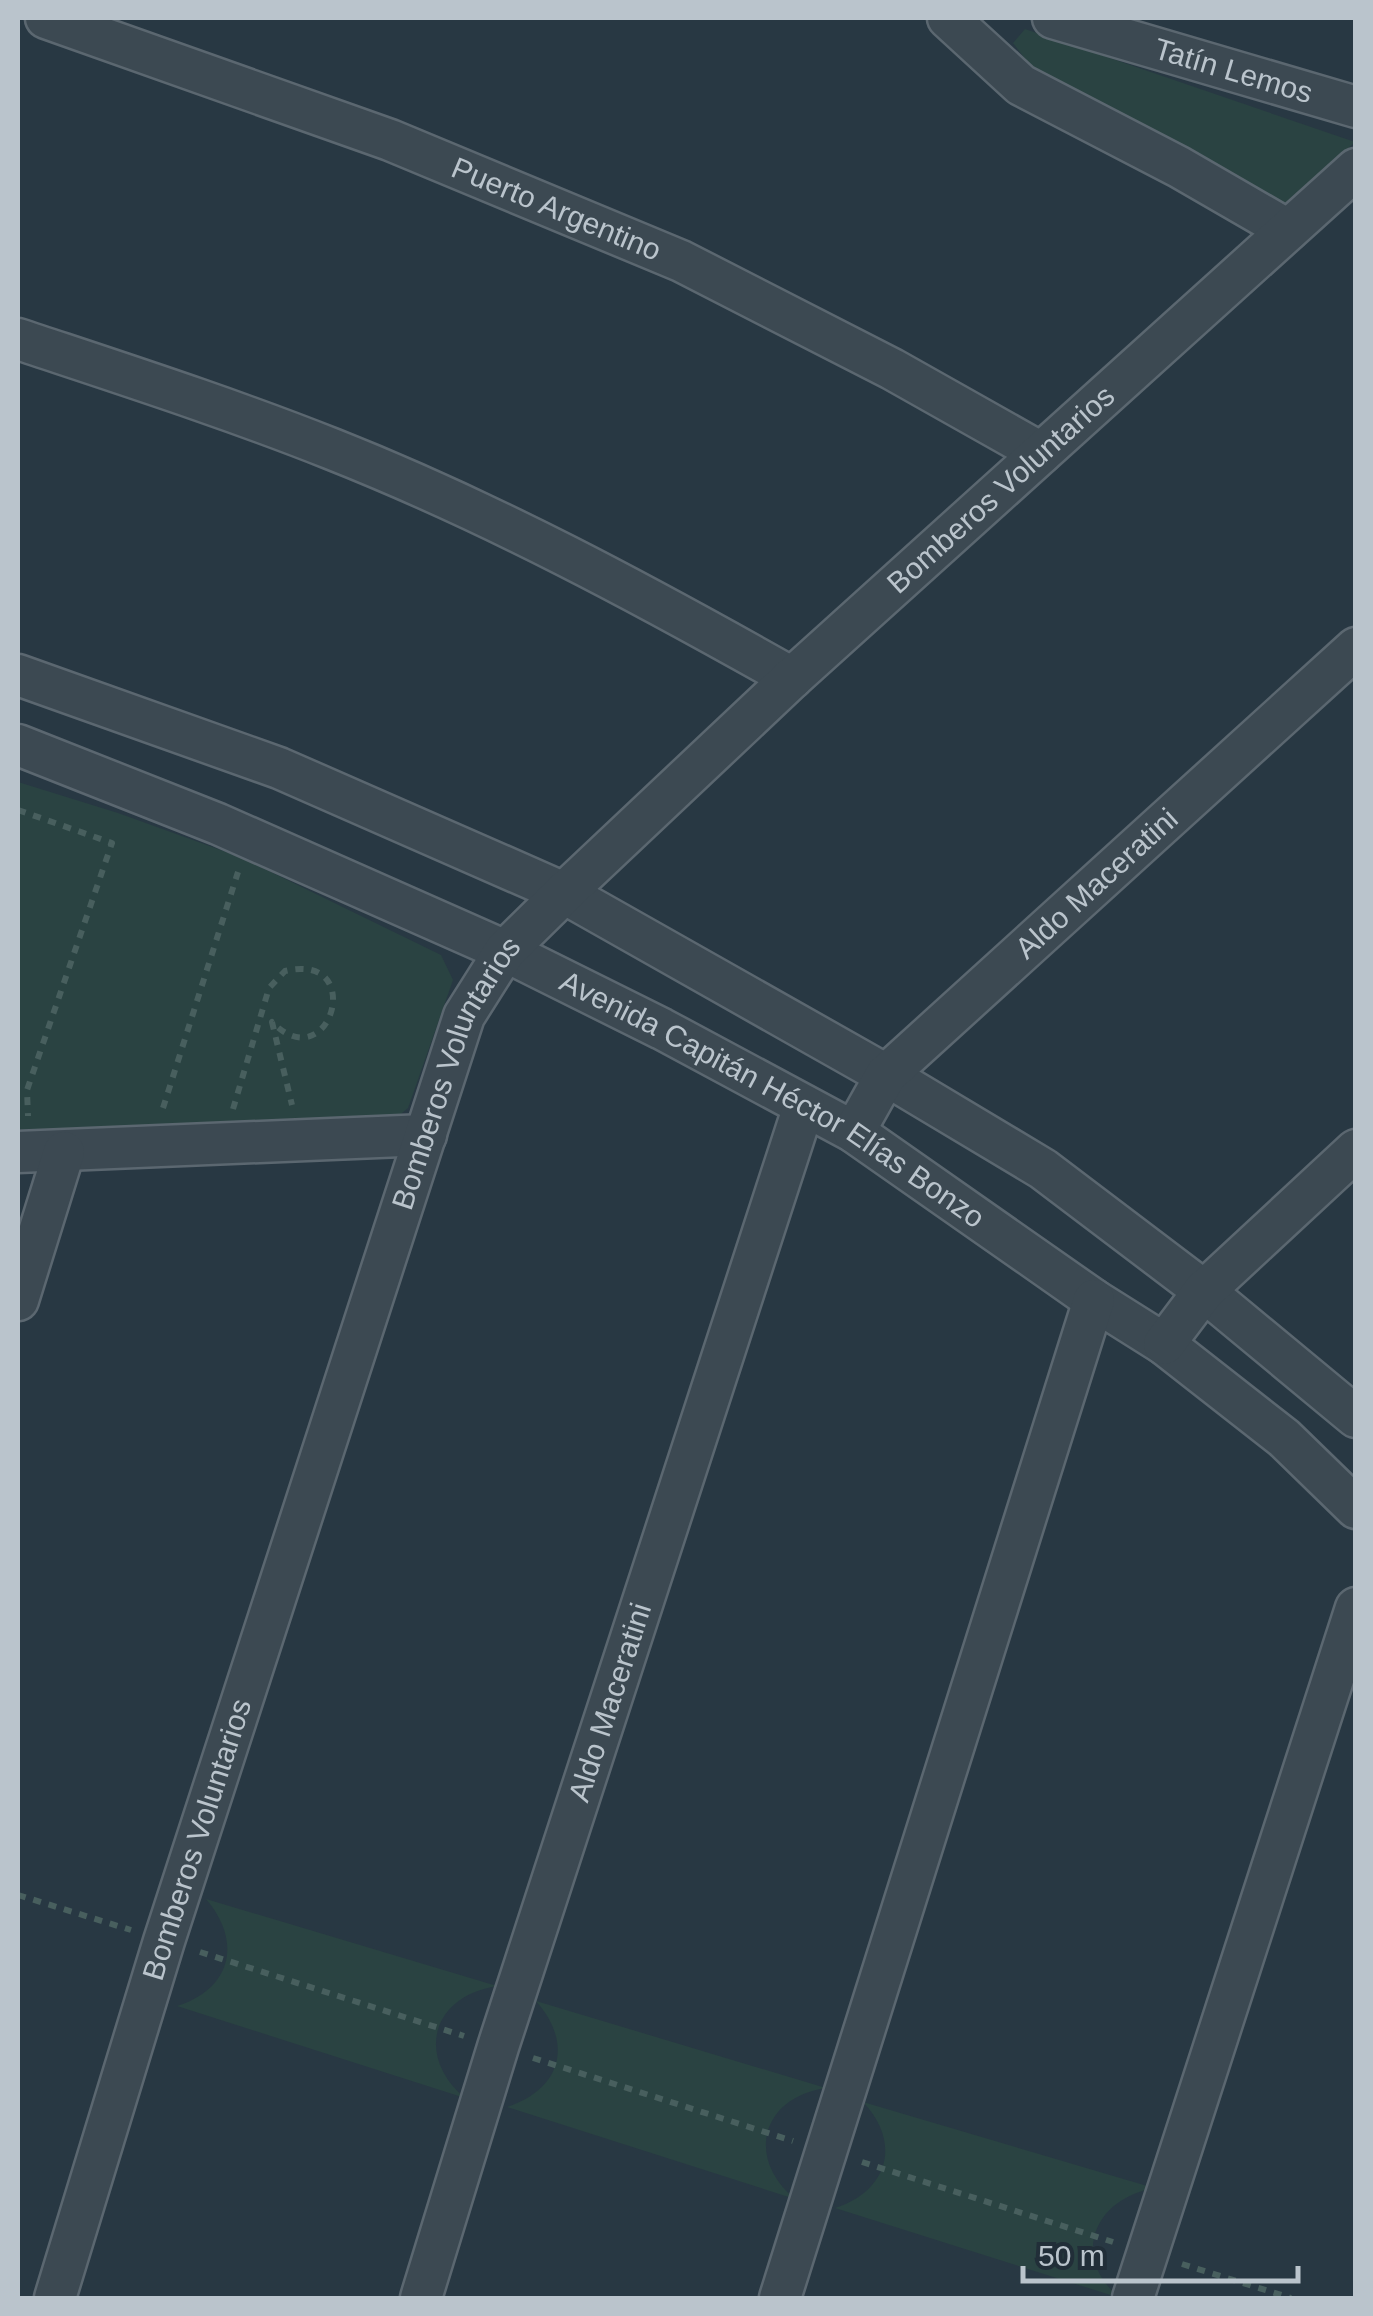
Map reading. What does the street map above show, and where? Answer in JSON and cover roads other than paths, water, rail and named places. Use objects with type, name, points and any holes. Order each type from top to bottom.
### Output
[{"type":"street","name":"Puerto Argentino","points":[[46,18],[390,140],[682,262],[892,369],[1040,453]]},
{"type":"street","points":[[948,18],[1021,86],[1179,167],[1288,230]]},
{"type":"street","name":"Tatín Lemos","points":[[1053,18],[1356,107]]},
{"type":"street","name":"Bomberos Voluntarios","points":[[55,2298],[164,1941],[464,1016],[505,951],[564,893],[792,678],[1356,168]]},
{"type":"street","points":[[18,339],[332,449],[496,521],[664,606],[792,678]]},
{"type":"street","name":"Aldo Maceratini","points":[[854,1132],[886,1075],[1356,648]]},
{"type":"street","points":[[18,674],[279,768],[564,893],[886,1075],[1043,1170],[1204,1291],[1356,1417]]},
{"type":"street","name":"Avenida Capitán Héctor Elías Bonzo","points":[[18,745],[250,838],[505,951],[662,1029],[854,1132],[1094,1300],[1164,1344],[1284,1438],[1356,1508]]},
{"type":"street","name":"Aldo Maceratini","points":[[422,2298],[498,2047],[804,1106]]},
{"type":"street","points":[[18,1152],[426,1135]]},
{"type":"street","points":[[1164,1344],[1204,1291],[1356,1150]]},
{"type":"street","points":[[18,1300],[64,1152]]},
{"type":"street","points":[[780,2298],[1094,1300]]},
{"type":"street","points":[[1133,2298],[1356,1608]]}]
